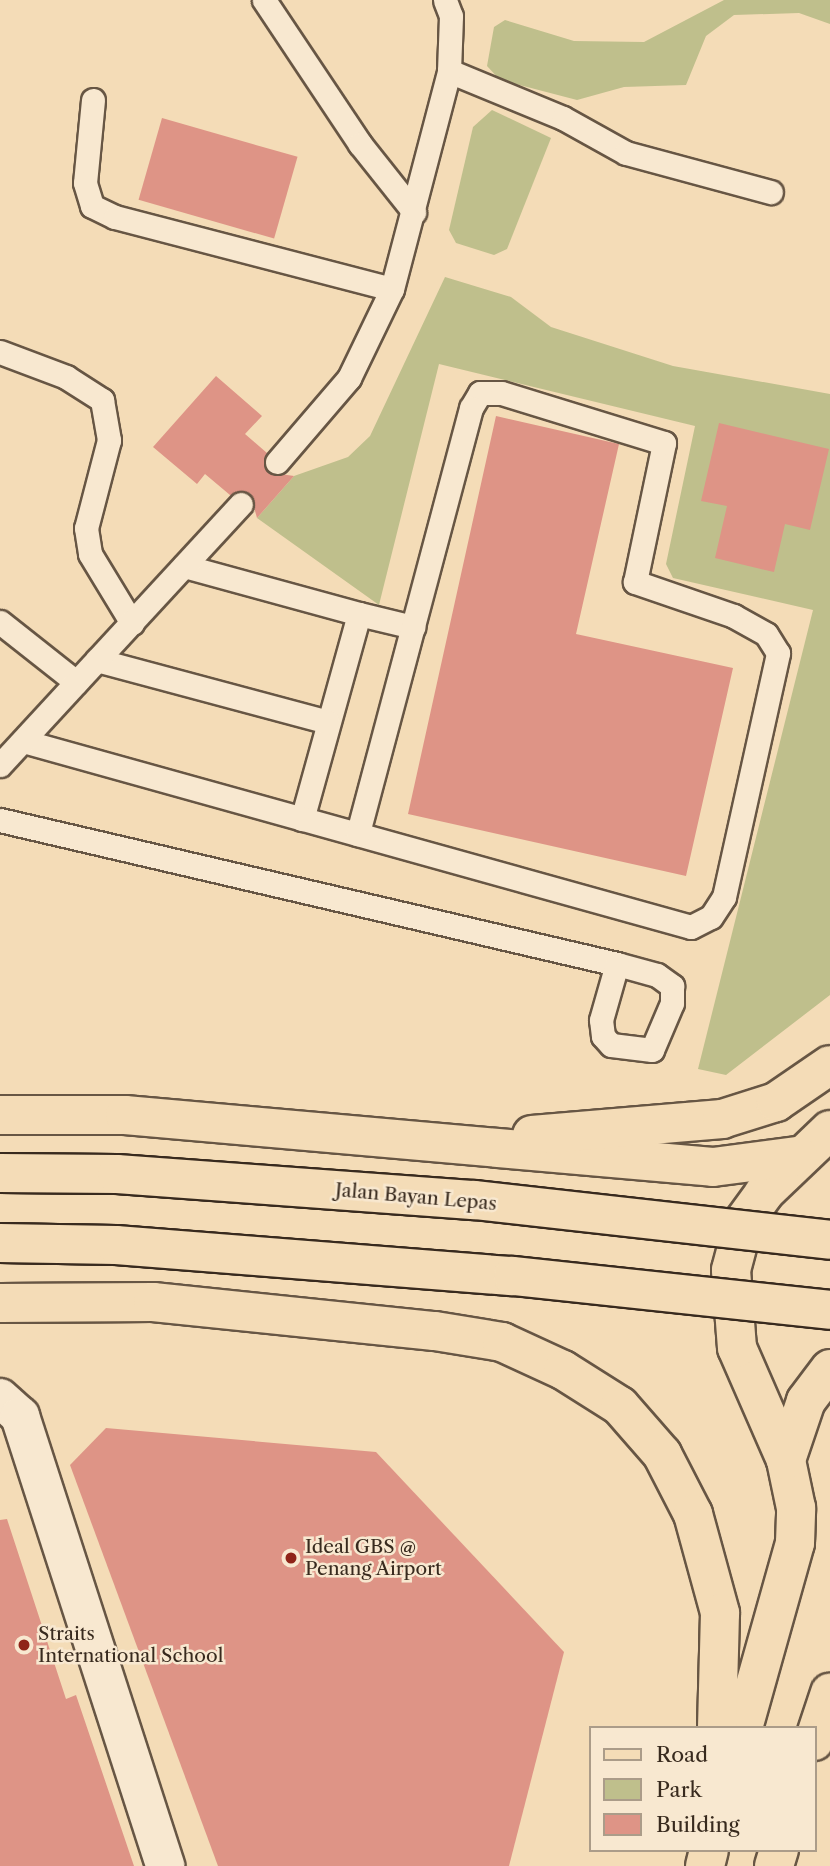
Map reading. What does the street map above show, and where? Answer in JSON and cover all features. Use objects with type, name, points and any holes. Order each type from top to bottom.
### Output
[{"type":"main road","points":[[454,1141],[722,1119],[776,1102],[830,1065]]},
{"type":"main road","points":[[0,1115],[125,1115],[454,1141],[713,1167],[798,1156]]},
{"type":"main road","points":[[744,1726],[795,1543],[786,1460],[737,1348],[731,1270],[744,1221],[798,1156],[830,1130]]},
{"type":"main road","name":"Jalan Bayan Lepas","points":[[0,1173],[117,1174],[475,1200],[830,1240]]},
{"type":"main road","points":[[0,1243],[116,1245],[513,1276],[830,1311]]},
{"type":"main road","points":[[0,1303],[153,1302],[435,1331],[502,1342],[563,1370],[620,1406],[663,1454],[693,1514],[720,1613],[717,1726]]},
{"type":"main road","points":[[786,1460],[811,1392],[830,1369]]},
{"type":"main road","points":[[816,1735],[830,1693]]},
{"type":"street","points":[[0,1398],[20,1416],[164,1866]]},
{"type":"lane","points":[[264,0],[360,144],[415,212]]},
{"type":"lane","points":[[277,461],[349,378],[392,289],[415,212],[449,71],[451,16],[445,0]]},
{"type":"lane","points":[[449,71],[626,153],[771,192]]},
{"type":"lane","points":[[93,100],[85,183],[92,206],[115,217],[392,289]]},
{"type":"lane","points":[[0,352],[66,377],[102,400],[109,440],[86,528],[90,554],[132,623]]},
{"type":"lane","points":[[23,741],[691,927],[711,917],[724,897],[777,681],[778,653],[766,634],[734,616],[635,582],[664,443],[501,393],[480,393],[471,408],[358,834]]},
{"type":"lane","points":[[0,765],[240,505]]},
{"type":"lane","points":[[184,566],[413,626]]},
{"type":"lane","points":[[302,819],[359,614]]},
{"type":"lane","points":[[0,622],[76,682]]},
{"type":"lane","points":[[97,660],[328,722]]},
{"type":"lane","points":[[0,820],[617,964]]},
{"type":"green space","points":[[724,0],[830,0],[830,24],[799,13],[734,15],[706,36],[686,85],[624,87],[577,100],[500,80],[487,66],[494,27],[505,20],[574,41],[644,42]]},
{"type":"green space","points":[[492,110],[551,138],[507,249],[494,255],[456,243],[449,230],[473,127]]},
{"type":"green space","points":[[445,277],[511,297],[551,327],[673,366],[830,394],[830,995],[726,1075],[698,1069],[813,610],[673,578],[666,564],[695,426],[439,364],[379,605],[257,518],[294,476],[348,457],[370,436]]},
{"type":"building","points":[[162,118],[298,157],[274,239],[139,200]]},
{"type":"building","points":[[216,376],[262,416],[245,434],[267,453],[267,472],[294,476],[257,518],[250,493],[230,495],[205,474],[197,484],[153,447]]},
{"type":"building","points":[[496,416],[619,444],[576,634],[733,668],[686,876],[408,814]]},
{"type":"building","points":[[719,423],[829,449],[810,530],[785,524],[774,572],[715,558],[727,506],[701,501]]},
{"type":"building","name":"Ideal GBS @ Penang Airport","points":[[106,1428],[376,1452],[564,1652],[509,1866],[218,1866],[70,1465]]},
{"type":"building","name":"Straits International School","points":[[7,1519],[66,1699],[76,1695],[134,1866],[0,1866],[0,1520]]},
{"type":"place","name":"Ideal GBS @ Penang Airport","points":[[291,1558]]},
{"type":"place","name":"Straits International School","points":[[24,1645]]}]
